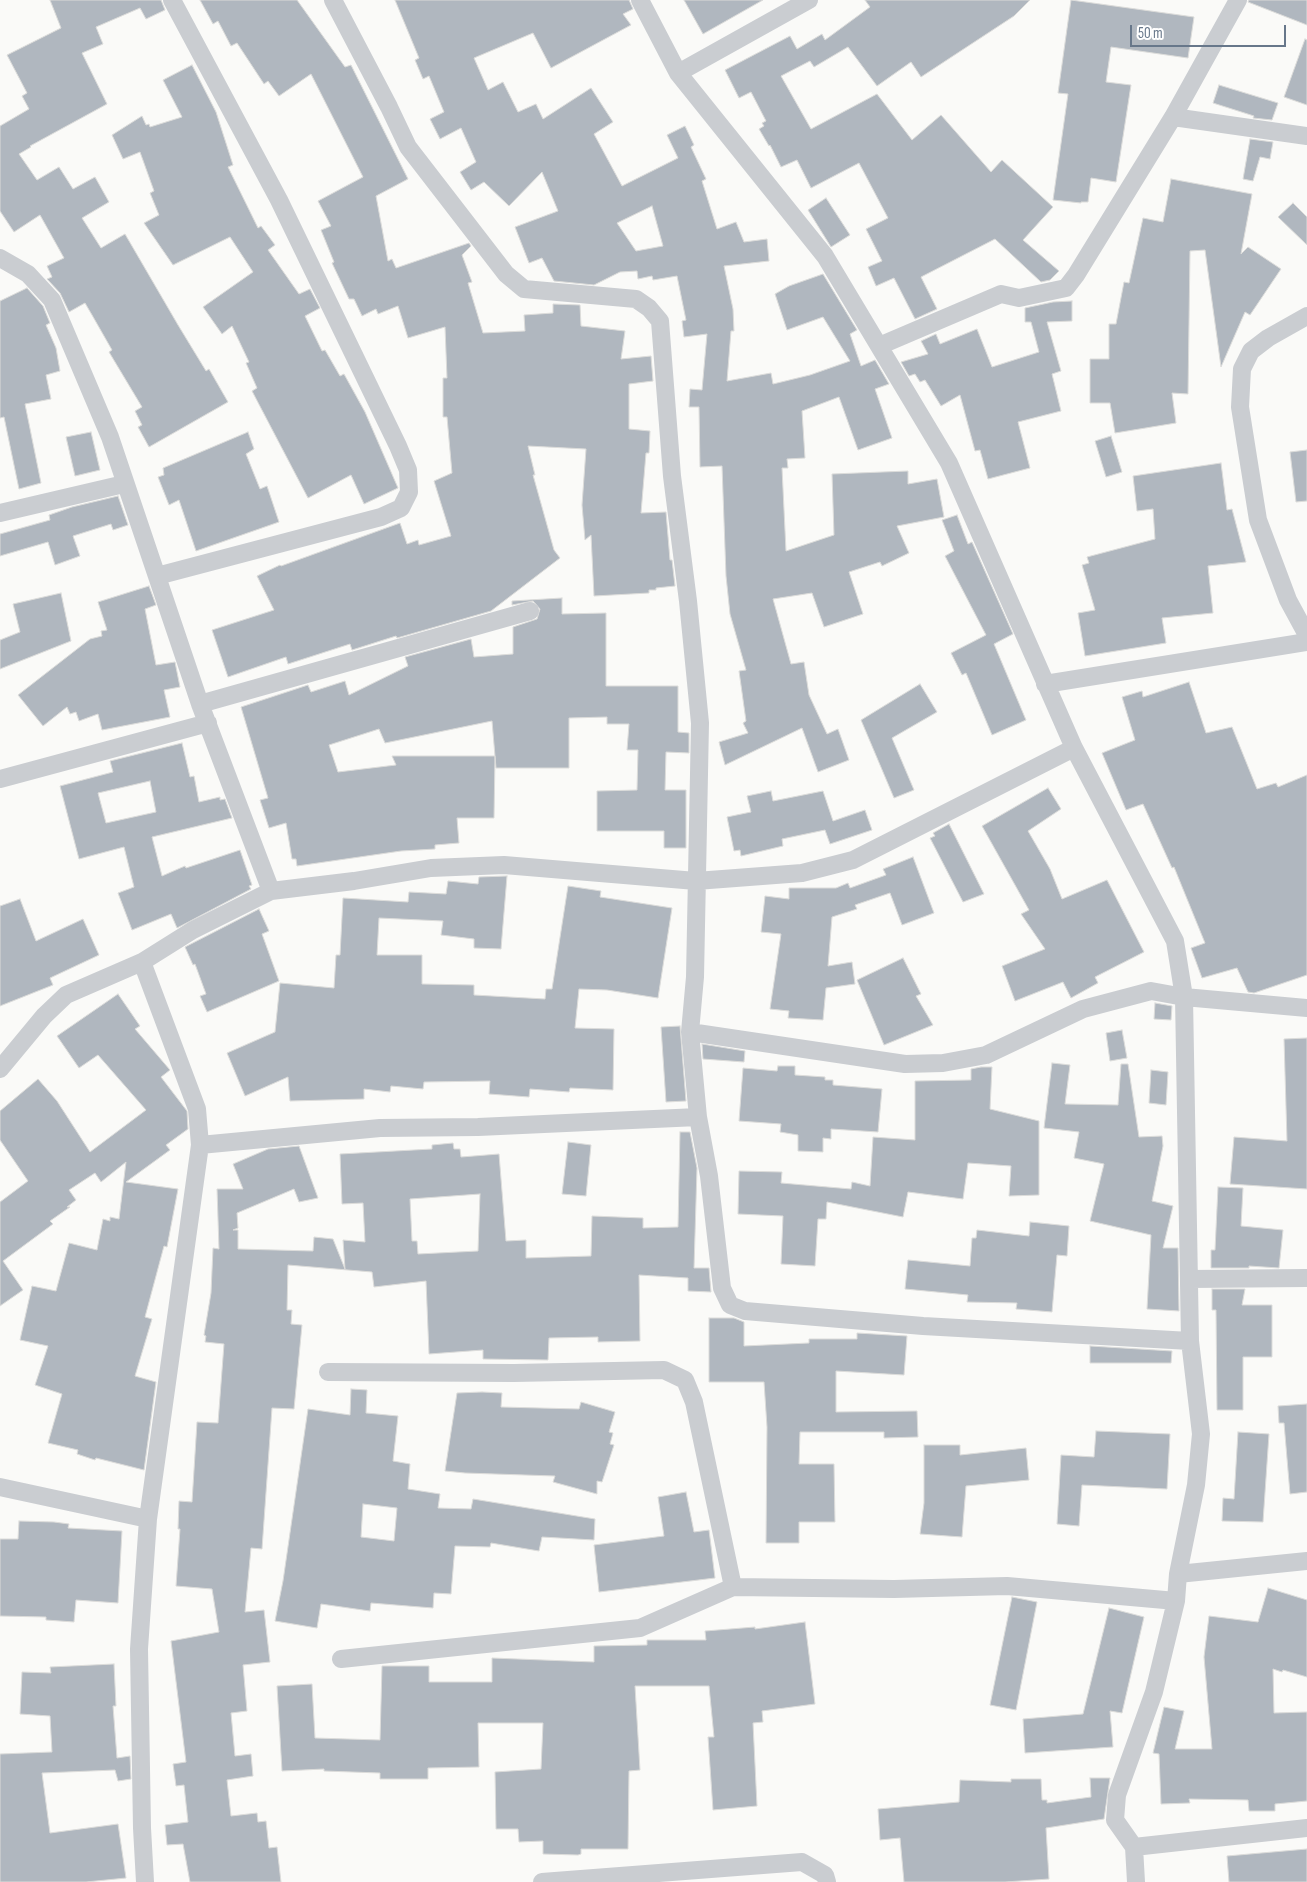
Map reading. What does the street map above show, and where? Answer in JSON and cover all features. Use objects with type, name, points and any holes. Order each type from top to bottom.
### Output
[{"type":"street","points":[[157,576],[381,517],[401,508],[409,492],[408,470],[398,446],[279,200],[172,0]]},
{"type":"street","points":[[333,0],[408,148],[506,274],[524,289],[636,299],[649,308],[660,322],[672,476],[688,601],[700,723],[695,977],[690,1032],[698,1117],[709,1176],[722,1288],[730,1305],[745,1311],[923,1326],[1190,1341]]},
{"type":"street","points":[[640,0],[678,73],[825,256],[949,463],[1074,748],[1175,941],[1184,997],[1190,1341],[1202,1434],[1196,1485],[1178,1574],[1176,1601],[1154,1692],[1117,1795],[1115,1820],[1134,1847],[1136,1882]]},
{"type":"street","points":[[678,73],[809,0]]},
{"type":"street","points":[[879,346],[1001,294],[1019,298],[1066,288],[1076,275],[1173,117],[1238,0]]},
{"type":"street","points":[[1173,117],[1307,136]]},
{"type":"street","points":[[0,258],[28,274],[52,300],[110,437],[124,484],[200,704],[271,892]]},
{"type":"street","points":[[1307,316],[1268,338],[1251,351],[1242,369],[1240,407],[1258,520],[1288,600],[1307,635]]},
{"type":"street","points":[[0,513],[124,484]]},
{"type":"street","points":[[200,704],[530,611]]},
{"type":"street","points":[[1045,684],[1307,642]]},
{"type":"street","points":[[0,779],[208,723]]},
{"type":"street","points":[[0,1069],[44,1016],[66,995],[142,962],[192,930],[271,892],[354,882],[431,868],[504,865],[696,881],[802,873],[853,860],[1074,748]]},
{"type":"street","points":[[142,962],[197,1109],[200,1146],[148,1519],[139,1648],[142,1828],[145,1882]]},
{"type":"street","points":[[690,1032],[904,1064],[942,1063],[986,1055],[1083,1009],[1151,991],[1184,997],[1307,1008]]},
{"type":"street","points":[[200,1146],[380,1128],[478,1127],[698,1117]]},
{"type":"street","points":[[1190,1279],[1307,1278]]},
{"type":"street","points":[[328,1372],[514,1373],[664,1370],[684,1380],[694,1402],[733,1587]]},
{"type":"street","points":[[0,1487],[148,1519]]},
{"type":"street","points":[[1178,1574],[1307,1561]]},
{"type":"street","points":[[341,1659],[640,1628],[733,1587],[894,1588],[1007,1586],[1176,1601]]},
{"type":"street","points":[[1134,1847],[1307,1828]]},
{"type":"street","points":[[542,1882],[802,1862],[825,1875],[827,1882]]},
{"type":"building","points":[[50,0],[161,0],[165,10],[146,19],[140,8],[96,27],[103,44],[82,53],[107,104],[30,146],[19,154],[37,180],[59,167],[73,189],[95,177],[109,202],[82,218],[101,248],[125,234],[206,371],[209,369],[228,402],[149,447],[138,427],[142,425],[135,411],[142,407],[109,352],[112,350],[85,303],[69,312],[60,293],[47,279],[52,277],[47,266],[64,258],[40,215],[14,232],[0,211],[0,126],[29,109],[22,96],[27,93],[7,55],[61,28]]},
{"type":"building","points":[[200,0],[297,0],[345,67],[351,65],[408,179],[376,196],[388,261],[392,259],[396,268],[469,243],[471,246],[462,255],[472,282],[468,283],[483,333],[525,331],[524,315],[553,313],[553,304],[580,305],[581,326],[625,331],[621,359],[651,356],[653,381],[629,384],[629,429],[650,431],[649,453],[646,453],[641,513],[666,512],[670,560],[672,560],[675,586],[656,588],[656,590],[649,590],[649,593],[594,596],[591,535],[585,540],[582,505],[586,449],[528,446],[535,475],[533,475],[554,550],[560,558],[491,611],[397,638],[396,636],[352,650],[350,644],[288,664],[286,657],[228,677],[212,630],[274,610],[257,576],[280,565],[400,523],[407,544],[418,540],[419,545],[451,536],[434,481],[452,473],[447,417],[443,417],[443,378],[447,378],[445,327],[408,338],[398,306],[378,314],[376,309],[362,316],[354,299],[349,299],[332,263],[334,262],[321,230],[331,226],[318,201],[363,177],[311,74],[279,96],[268,81],[264,84],[237,43],[231,46],[218,21],[213,24]]},
{"type":"building","points":[[395,0],[629,0],[633,9],[623,14],[631,25],[551,68],[533,33],[474,58],[488,90],[503,82],[518,112],[536,104],[543,119],[591,88],[613,122],[594,134],[622,186],[678,158],[667,135],[685,126],[694,145],[691,147],[706,179],[702,181],[717,229],[736,222],[744,242],[767,239],[769,261],[724,266],[733,309],[734,331],[731,331],[727,381],[771,373],[773,384],[810,375],[850,361],[823,317],[787,330],[775,294],[789,286],[823,274],[857,330],[850,334],[861,366],[875,360],[889,384],[875,389],[892,438],[858,450],[839,397],[802,411],[805,458],[787,459],[788,468],[782,468],[786,551],[834,535],[832,474],[908,471],[908,484],[937,479],[944,517],[897,526],[909,553],[882,566],[880,562],[849,572],[863,614],[824,627],[812,593],[773,599],[791,664],[804,662],[809,695],[827,734],[838,729],[849,760],[818,772],[802,728],[725,765],[719,742],[748,733],[743,723],[746,721],[739,671],[746,670],[730,614],[726,576],[722,466],[700,467],[699,407],[689,407],[690,389],[702,390],[707,334],[684,337],[682,321],[686,320],[677,276],[653,280],[652,276],[638,279],[637,271],[620,272],[594,285],[554,281],[542,258],[529,263],[515,227],[558,211],[542,172],[509,206],[484,182],[471,190],[460,172],[476,162],[461,128],[440,139],[430,119],[444,112],[429,76],[423,79],[415,60],[419,58]],"holes":[[[652,206],[663,246],[636,251],[617,223]]]},
{"type":"building","points":[[684,0],[763,0],[703,34]]},
{"type":"building","points":[[865,0],[1030,0],[1014,16],[921,77],[911,62],[877,86],[848,47],[814,67],[810,61],[781,76],[811,129],[877,94],[912,140],[941,115],[991,172],[1002,160],[1053,207],[1023,240],[1059,271],[1050,280],[1041,282],[995,239],[921,277],[937,309],[915,319],[894,278],[876,286],[868,267],[882,261],[866,229],[888,218],[859,163],[811,188],[797,160],[781,167],[770,145],[759,129],[764,126],[762,123],[766,121],[751,92],[739,98],[725,70],[790,36],[797,49],[822,34],[825,40],[870,7]]},
{"type":"building","points":[[1071,0],[1194,17],[1188,58],[1111,47],[1106,82],[1131,85],[1116,182],[1091,178],[1088,202],[1081,203],[1053,200],[1068,94],[1058,93]]},
{"type":"building","points":[[1249,0],[1307,0],[1307,25],[1248,2]]},
{"type":"building","points":[[1305,39],[1307,40],[1307,105],[1284,97]]},
{"type":"building","points":[[192,65],[216,112],[233,165],[228,167],[258,228],[261,226],[275,245],[268,250],[299,294],[310,289],[320,308],[305,316],[322,351],[325,350],[340,376],[344,374],[365,412],[398,488],[364,504],[351,475],[308,498],[252,391],[257,388],[246,363],[249,362],[232,326],[222,334],[203,307],[253,272],[230,237],[173,265],[144,223],[159,215],[150,193],[154,191],[140,152],[123,159],[112,135],[142,116],[146,125],[149,124],[150,127],[182,117],[163,80]]},
{"type":"building","points":[[1219,85],[1278,103],[1272,120],[1253,118],[1254,116],[1213,103]]},
{"type":"building","points":[[1250,139],[1273,142],[1270,159],[1260,157],[1253,181],[1243,179]]},
{"type":"building","points":[[1171,179],[1252,194],[1241,254],[1248,247],[1281,269],[1250,315],[1245,312],[1221,367],[1205,250],[1190,251],[1188,394],[1172,393],[1176,423],[1115,433],[1110,403],[1090,403],[1090,359],[1109,359],[1109,324],[1116,324],[1124,282],[1129,283],[1143,218],[1163,222]]},
{"type":"building","points":[[826,198],[850,235],[831,247],[808,210]]},
{"type":"building","points":[[1293,203],[1307,217],[1307,245],[1278,217]]},
{"type":"building","points":[[27,288],[43,306],[50,323],[46,325],[56,348],[60,371],[46,375],[51,399],[25,404],[41,483],[19,489],[4,417],[0,418],[0,301]]},
{"type":"building","points":[[1072,301],[1072,321],[1047,322],[1061,371],[1052,374],[1061,411],[1018,422],[1030,468],[988,479],[980,450],[975,451],[960,395],[941,406],[925,380],[920,382],[915,374],[909,376],[901,362],[928,354],[921,341],[936,334],[940,344],[977,329],[992,367],[1039,352],[1031,322],[1025,322],[1025,308],[1053,302]]},
{"type":"building","points":[[91,432],[100,470],[75,476],[66,437]]},
{"type":"building","points":[[248,432],[254,449],[246,454],[260,489],[267,486],[279,522],[196,551],[179,500],[169,505],[158,477],[164,475],[163,468]]},
{"type":"building","points":[[1111,436],[1122,472],[1106,477],[1095,441]]},
{"type":"building","points":[[1307,450],[1307,501],[1296,502],[1290,452]]},
{"type":"building","points":[[1221,463],[1227,510],[1232,509],[1246,562],[1208,566],[1213,613],[1162,618],[1166,643],[1085,656],[1078,613],[1095,610],[1082,565],[1089,563],[1087,557],[1155,539],[1153,509],[1137,511],[1133,476]]},
{"type":"building","points":[[118,496],[128,525],[113,530],[111,524],[73,536],[80,556],[55,565],[48,542],[0,556],[0,534],[50,520],[49,515],[72,507]]},
{"type":"building","points":[[957,515],[968,544],[972,542],[1013,634],[994,644],[1026,720],[992,735],[966,673],[962,675],[951,653],[986,635],[945,556],[954,551],[942,520]]},
{"type":"building","points":[[149,586],[156,605],[145,609],[156,665],[175,662],[180,687],[164,690],[170,717],[102,730],[98,714],[79,721],[76,712],[70,714],[67,707],[43,726],[18,695],[90,639],[102,636],[101,631],[107,630],[98,602]]},
{"type":"building","points":[[61,593],[71,641],[0,669],[0,640],[20,632],[13,604]]},
{"type":"building","points":[[562,598],[562,614],[606,613],[606,686],[678,686],[678,732],[689,733],[689,753],[666,752],[665,790],[686,790],[686,848],[664,848],[664,831],[597,831],[597,791],[637,790],[638,750],[627,750],[629,724],[607,724],[607,717],[569,718],[569,768],[496,768],[495,756],[494,818],[457,818],[459,843],[435,845],[435,849],[401,851],[297,866],[296,859],[292,859],[286,823],[269,828],[260,800],[268,798],[241,707],[308,685],[311,692],[345,681],[349,695],[408,666],[405,657],[471,639],[474,657],[513,654],[513,627],[537,619],[540,609],[533,601],[512,605],[512,601]],"holes":[[[492,721],[495,756],[392,756],[396,765],[338,772],[329,745],[379,729],[385,743]]]},
{"type":"building","points":[[1189,682],[1206,733],[1232,727],[1257,789],[1276,783],[1278,787],[1307,775],[1307,975],[1254,993],[1248,992],[1237,968],[1202,978],[1191,948],[1205,943],[1174,867],[1172,868],[1143,804],[1126,810],[1102,753],[1135,740],[1122,697],[1142,691],[1143,697]]},
{"type":"building","points":[[920,684],[937,712],[892,738],[914,790],[894,798],[861,720]]},
{"type":"building","points":[[182,743],[190,777],[194,776],[199,802],[220,797],[220,800],[225,799],[232,818],[152,837],[162,876],[185,866],[186,868],[240,850],[252,885],[249,886],[251,889],[177,928],[171,914],[132,930],[118,893],[134,887],[124,847],[79,859],[60,786],[113,772],[110,761]],"holes":[[[150,781],[156,812],[106,823],[98,793]]]},
{"type":"building","points":[[1048,788],[1061,809],[1028,831],[1050,869],[1062,899],[1107,880],[1144,952],[1095,977],[1098,983],[1071,998],[1063,982],[1015,1001],[1002,966],[1045,949],[1021,914],[1029,910],[982,826]]},
{"type":"building","points":[[771,791],[773,801],[823,791],[833,821],[865,810],[872,830],[830,844],[825,830],[782,839],[783,846],[741,856],[740,850],[734,851],[727,817],[751,812],[747,796]]},
{"type":"building","points":[[949,824],[984,894],[963,902],[930,838],[935,836],[933,833]]},
{"type":"building","points":[[913,857],[934,913],[902,925],[890,893],[855,905],[857,909],[832,917],[828,966],[852,962],[855,984],[826,988],[823,1020],[788,1018],[789,1011],[770,1009],[781,934],[761,932],[765,896],[789,899],[789,888],[836,888],[848,883],[850,888],[886,875],[883,869]]},
{"type":"building","points":[[507,876],[501,949],[474,948],[474,939],[441,935],[443,921],[379,918],[377,955],[422,955],[422,984],[474,985],[474,995],[545,999],[546,989],[552,989],[568,886],[601,891],[600,897],[672,908],[658,998],[607,990],[579,989],[575,1028],[614,1029],[613,1090],[570,1088],[569,1092],[530,1089],[529,1097],[489,1094],[490,1081],[424,1082],[423,1089],[391,1086],[390,1092],[364,1089],[364,1099],[290,1101],[288,1077],[245,1096],[227,1053],[275,1032],[280,983],[334,988],[336,955],[340,955],[343,898],[408,902],[409,892],[446,894],[448,881],[478,884],[479,877]]},
{"type":"building","points":[[20,899],[36,941],[83,919],[99,955],[50,978],[53,985],[0,1006],[0,906]]},
{"type":"building","points":[[259,909],[269,931],[262,934],[279,981],[207,1012],[200,996],[206,994],[195,964],[193,965],[185,947]]},
{"type":"building","points":[[903,958],[921,994],[916,996],[933,1025],[884,1045],[857,980]]},
{"type":"building","points":[[118,994],[140,1026],[135,1029],[170,1070],[161,1077],[187,1111],[188,1129],[166,1145],[170,1150],[126,1182],[178,1189],[167,1247],[164,1246],[145,1317],[152,1319],[135,1376],[156,1382],[144,1470],[96,1458],[95,1460],[77,1454],[78,1450],[48,1443],[62,1394],[35,1385],[48,1346],[20,1340],[32,1286],[56,1291],[69,1243],[97,1250],[103,1219],[110,1221],[110,1217],[119,1219],[126,1162],[101,1182],[95,1173],[69,1190],[76,1200],[67,1207],[70,1207],[50,1221],[53,1224],[3,1261],[23,1290],[0,1306],[0,1202],[28,1181],[0,1140],[0,1111],[38,1079],[57,1101],[90,1152],[146,1110],[98,1055],[79,1068],[57,1036]]},
{"type":"building","points":[[1155,1003],[1172,1006],[1171,1020],[1154,1019]]},
{"type":"building","points":[[680,1026],[686,1101],[666,1102],[661,1027]]},
{"type":"building","points":[[1122,1030],[1127,1058],[1110,1061],[1106,1033]]},
{"type":"building","points":[[1307,1038],[1307,1189],[1230,1184],[1234,1137],[1287,1141],[1284,1039]]},
{"type":"building","points":[[702,1044],[745,1051],[744,1062],[703,1059]]},
{"type":"building","points":[[1052,1063],[1070,1065],[1065,1104],[1118,1105],[1121,1064],[1128,1064],[1139,1137],[1162,1136],[1163,1146],[1152,1201],[1173,1206],[1163,1248],[1178,1248],[1179,1311],[1147,1309],[1151,1235],[1090,1221],[1104,1164],[1074,1158],[1079,1132],[1044,1128]]},
{"type":"building","points":[[778,1066],[795,1066],[795,1075],[825,1077],[825,1080],[833,1080],[833,1085],[882,1089],[878,1132],[831,1129],[831,1139],[823,1138],[823,1152],[798,1151],[798,1135],[780,1132],[781,1124],[739,1121],[743,1068],[777,1071]]},
{"type":"building","points":[[992,1067],[990,1109],[1039,1121],[1039,1195],[1009,1196],[1011,1166],[968,1163],[963,1199],[908,1192],[903,1217],[827,1202],[826,1219],[818,1219],[815,1266],[781,1264],[783,1216],[738,1214],[739,1171],[782,1172],[781,1183],[851,1189],[852,1182],[870,1186],[873,1137],[915,1140],[915,1081],[971,1080],[971,1069]]},
{"type":"building","points":[[1151,1070],[1168,1072],[1166,1105],[1149,1103]]},
{"type":"building","points":[[680,1132],[690,1132],[697,1168],[694,1268],[709,1268],[711,1292],[688,1291],[688,1278],[639,1275],[640,1341],[598,1342],[598,1337],[549,1338],[548,1360],[483,1359],[483,1350],[429,1354],[426,1281],[374,1287],[372,1272],[288,1265],[287,1310],[292,1310],[291,1324],[302,1325],[294,1409],[272,1408],[262,1549],[251,1548],[245,1612],[264,1610],[270,1662],[243,1665],[247,1711],[231,1713],[235,1756],[251,1754],[253,1776],[227,1780],[231,1816],[257,1813],[258,1822],[266,1821],[269,1848],[277,1847],[281,1882],[190,1882],[183,1844],[167,1845],[165,1825],[188,1822],[184,1785],[176,1786],[173,1764],[186,1762],[171,1641],[219,1632],[212,1589],[176,1586],[180,1529],[178,1529],[179,1501],[192,1502],[197,1422],[218,1423],[224,1344],[205,1342],[206,1336],[204,1335],[211,1293],[213,1248],[219,1249],[217,1189],[243,1189],[233,1164],[268,1149],[299,1146],[318,1198],[299,1202],[294,1189],[237,1213],[238,1228],[233,1230],[238,1230],[238,1249],[313,1251],[314,1237],[333,1239],[345,1269],[343,1240],[365,1242],[363,1203],[342,1204],[340,1154],[432,1149],[432,1145],[453,1143],[454,1149],[460,1149],[461,1157],[499,1154],[506,1241],[526,1240],[526,1258],[591,1256],[592,1216],[643,1218],[643,1228],[678,1227]],"holes":[[[480,1194],[478,1251],[418,1254],[417,1241],[412,1241],[410,1199]]]},
{"type":"building","points":[[568,1142],[591,1145],[586,1196],[562,1194]]},
{"type":"building","points":[[1218,1187],[1243,1188],[1241,1226],[1283,1230],[1279,1268],[1249,1266],[1249,1268],[1211,1268],[1211,1250],[1215,1250]]},
{"type":"building","points":[[1030,1222],[1069,1226],[1067,1256],[1057,1255],[1052,1312],[1016,1309],[1017,1303],[967,1302],[968,1295],[905,1289],[908,1260],[970,1266],[972,1238],[976,1238],[977,1230],[1029,1236]]},
{"type":"building","points":[[1212,1289],[1245,1289],[1242,1305],[1272,1305],[1272,1357],[1243,1357],[1243,1410],[1217,1410],[1216,1310],[1212,1310]]},
{"type":"building","points":[[709,1318],[734,1318],[744,1322],[744,1346],[809,1343],[809,1339],[857,1339],[857,1333],[907,1336],[904,1375],[836,1371],[836,1412],[917,1411],[918,1437],[884,1438],[884,1432],[800,1432],[799,1464],[834,1464],[835,1522],[799,1522],[799,1543],[766,1543],[767,1427],[764,1382],[709,1382]]},
{"type":"building","points":[[1090,1346],[1172,1351],[1171,1363],[1090,1363]]},
{"type":"building","points":[[351,1389],[367,1390],[366,1413],[398,1416],[393,1461],[410,1464],[408,1489],[440,1494],[438,1508],[471,1509],[473,1499],[595,1519],[594,1540],[542,1537],[539,1551],[491,1543],[490,1547],[455,1546],[451,1594],[434,1593],[433,1608],[371,1603],[370,1611],[321,1604],[317,1628],[275,1621],[283,1581],[308,1409],[350,1415]],"holes":[[[363,1504],[397,1508],[394,1541],[361,1537]]]},
{"type":"building","points":[[457,1393],[502,1393],[501,1407],[579,1409],[581,1402],[615,1412],[609,1432],[613,1433],[610,1444],[614,1445],[602,1482],[597,1481],[597,1494],[553,1482],[555,1476],[445,1471]]},
{"type":"building","points":[[1307,1404],[1307,1492],[1290,1494],[1284,1423],[1279,1423],[1278,1406]]},
{"type":"building","points":[[1096,1431],[1170,1434],[1167,1489],[1082,1485],[1079,1526],[1057,1524],[1061,1455],[1094,1457]]},
{"type":"building","points":[[1238,1432],[1269,1434],[1263,1522],[1222,1521],[1223,1498],[1234,1499]]},
{"type":"building","points":[[924,1445],[960,1445],[960,1455],[1026,1448],[1029,1480],[966,1486],[962,1537],[920,1534],[924,1503]]},
{"type":"building","points":[[686,1492],[694,1532],[709,1530],[715,1578],[599,1592],[594,1545],[664,1536],[658,1497]]},
{"type":"building","points":[[19,1521],[54,1522],[69,1524],[68,1528],[122,1531],[118,1603],[76,1600],[74,1622],[46,1620],[46,1617],[0,1616],[0,1539],[18,1539]]},
{"type":"building","points":[[1268,1588],[1307,1600],[1307,1677],[1273,1669],[1274,1713],[1307,1712],[1307,1801],[1275,1804],[1275,1811],[1249,1811],[1248,1800],[1189,1799],[1190,1803],[1161,1804],[1159,1754],[1153,1753],[1164,1707],[1184,1711],[1175,1749],[1212,1749],[1204,1657],[1209,1616],[1258,1622]]},
{"type":"building","points":[[1012,1597],[1037,1602],[1016,1710],[990,1705]]},
{"type":"building","points":[[1109,1608],[1144,1617],[1122,1713],[1110,1711],[1113,1747],[1025,1753],[1023,1719],[1083,1714]]},
{"type":"building","points":[[805,1622],[815,1704],[762,1711],[763,1722],[753,1723],[757,1806],[713,1810],[708,1737],[714,1737],[709,1686],[635,1686],[640,1770],[629,1771],[628,1849],[581,1849],[581,1854],[578,1855],[543,1854],[543,1841],[519,1842],[518,1829],[496,1829],[495,1772],[541,1769],[543,1723],[478,1723],[479,1767],[428,1768],[428,1779],[380,1779],[380,1773],[324,1771],[324,1769],[282,1771],[277,1686],[312,1684],[315,1738],[380,1740],[382,1666],[429,1666],[429,1682],[492,1682],[492,1658],[594,1662],[594,1646],[647,1645],[647,1640],[706,1640],[705,1631],[755,1627],[755,1629]]},
{"type":"building","points":[[114,1664],[116,1706],[113,1706],[117,1758],[130,1756],[131,1779],[118,1781],[115,1770],[42,1773],[50,1833],[118,1824],[126,1878],[86,1882],[0,1882],[0,1754],[52,1752],[50,1716],[20,1714],[22,1672],[51,1673],[50,1667]]},
{"type":"building","points":[[1090,1778],[1110,1778],[1104,1819],[1046,1828],[1049,1879],[1005,1882],[904,1882],[900,1838],[880,1840],[878,1809],[959,1802],[960,1780],[1011,1782],[1011,1779],[1041,1779],[1042,1800],[1047,1800],[1047,1803],[1091,1797]]},
{"type":"building","points":[[1307,1849],[1307,1882],[1229,1882],[1227,1856]]}]
